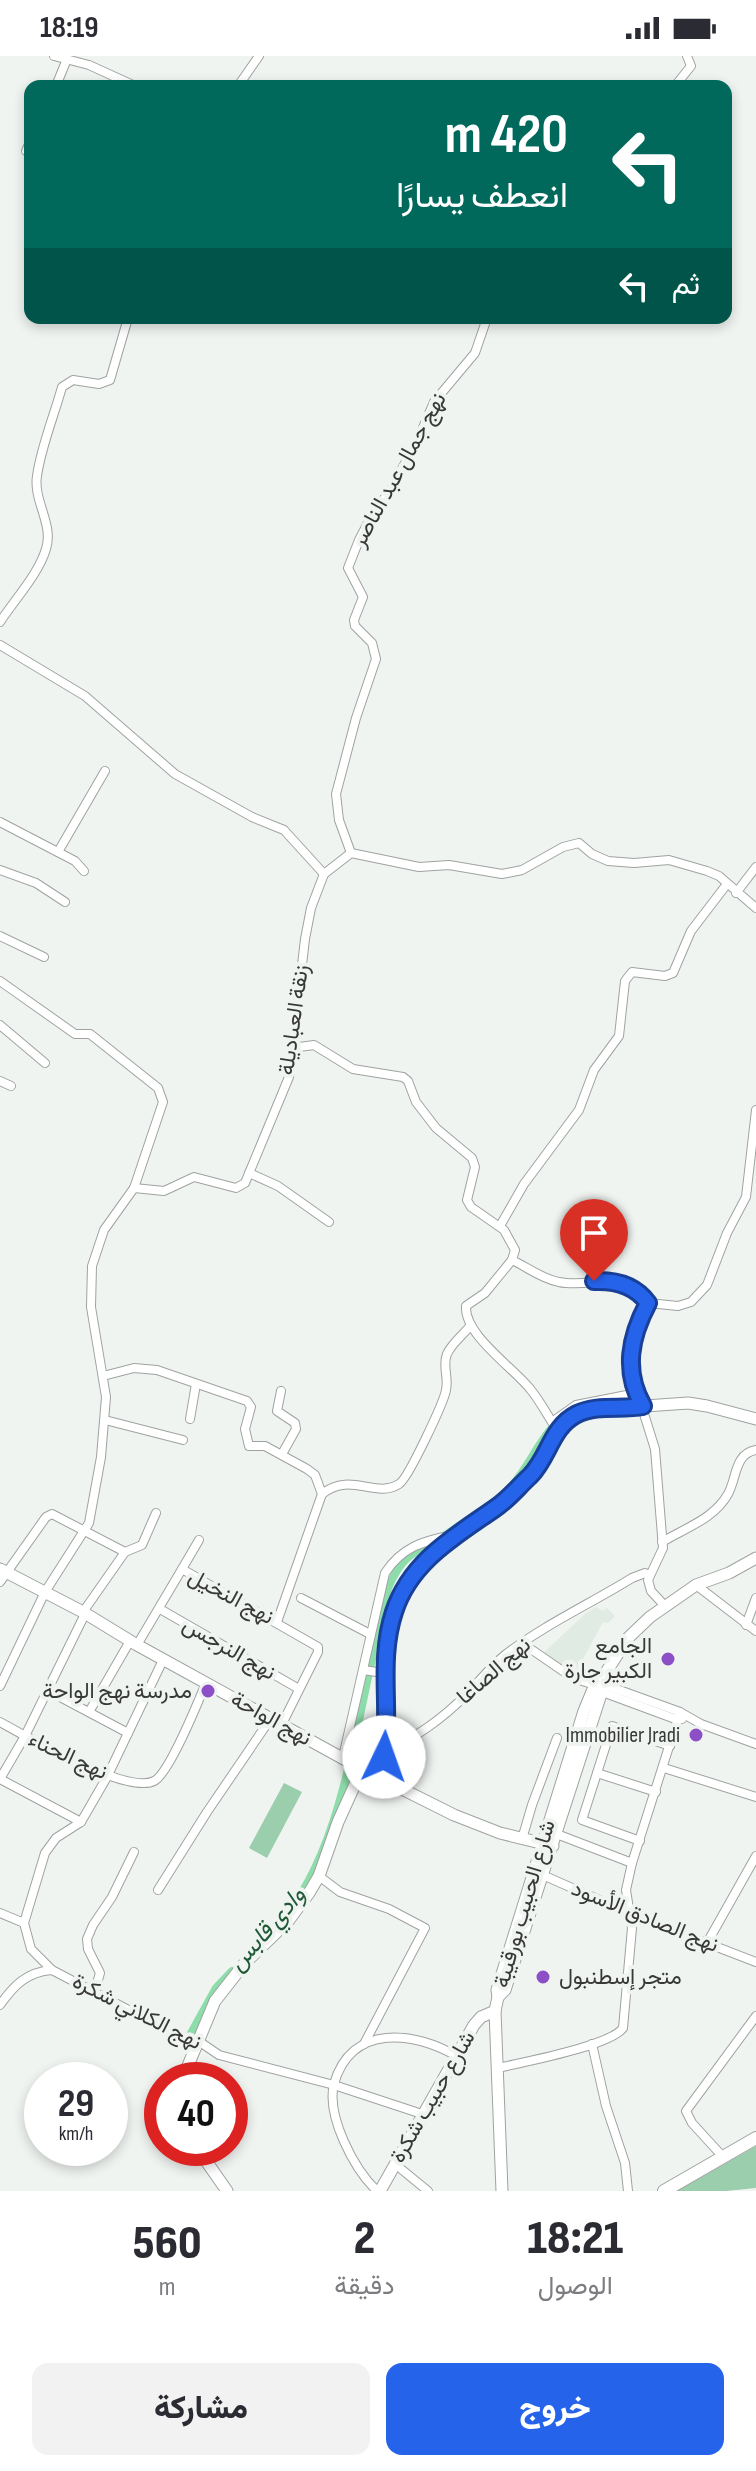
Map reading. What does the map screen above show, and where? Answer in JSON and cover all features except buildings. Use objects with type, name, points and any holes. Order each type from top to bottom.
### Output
[{"type":"main road","points":[[664,2191],[756,2138]]},
{"type":"street","points":[[54,56],[122,80]]},
{"type":"street","points":[[242,80],[259,56]]},
{"type":"street","points":[[680,80],[691,66],[687,56]]},
{"type":"street","points":[[58,80],[67,59]]},
{"type":"street","points":[[0,622],[48,545],[36,478],[62,387],[73,380],[99,384],[110,380],[126,324]]},
{"type":"street","name":"نهج جمال عبد الناصر","points":[[351,853],[339,820],[336,794],[356,718],[376,659],[372,643],[355,626],[354,620],[363,597],[348,568],[375,509],[389,493],[434,402],[475,353],[485,324]]},
{"type":"street","points":[[0,645],[85,696],[175,774],[252,817],[284,830],[324,874],[351,853],[419,867],[449,865],[502,874],[522,870],[563,847],[579,843],[592,854],[608,861],[634,863],[669,860],[707,871],[756,908]]},
{"type":"street","points":[[58,852],[105,771]]},
{"type":"street","points":[[0,822],[75,861],[84,871]]},
{"type":"street","points":[[736,893],[756,867]]},
{"type":"street","points":[[0,870],[36,883],[65,902]]},
{"type":"street","name":"زنقة العباديلة","points":[[249,1173],[289,1077],[305,939],[311,908],[324,874]]},
{"type":"street","points":[[500,1226],[524,1184],[579,1110],[594,1070],[619,1036],[627,977],[632,972],[665,976],[673,973],[691,931],[727,884]]},
{"type":"street","points":[[0,936],[44,957]]},
{"type":"street","points":[[0,981],[75,1034],[90,1034],[158,1088],[163,1102],[134,1188],[104,1230],[92,1266],[91,1307],[106,1397],[94,1504],[86,1532],[45,1592],[0,1686]]},
{"type":"street","points":[[0,1025],[45,1063]]},
{"type":"street","points":[[292,1048],[314,1045],[353,1069],[396,1075],[408,1081],[416,1102],[436,1128],[472,1158],[475,1167],[466,1196],[471,1207],[500,1226],[515,1250],[512,1260],[485,1293],[466,1306],[466,1314],[471,1325],[530,1388],[552,1422],[576,1405],[637,1393]]},
{"type":"street","points":[[0,1081],[11,1086]]},
{"type":"street","points":[[512,1260],[556,1282],[609,1280],[642,1295],[648,1303],[678,1306],[691,1302],[707,1285],[727,1233],[746,1197],[756,1110]]},
{"type":"street","points":[[134,1188],[164,1191],[194,1177],[240,1187],[249,1173],[278,1186],[329,1222]]},
{"type":"street","points":[[648,1303],[632,1335],[632,1369],[655,1449],[662,1542],[660,1556],[649,1575],[651,1591],[665,1606]]},
{"type":"street","points":[[277,1622],[322,1494],[338,1484],[387,1488],[405,1479],[416,1462],[424,1437],[444,1398],[447,1386],[444,1362],[447,1354],[471,1325]]},
{"type":"street","points":[[103,1376],[143,1369],[171,1374],[247,1401],[251,1407],[245,1429],[246,1443],[254,1448],[265,1446],[315,1475],[322,1494]]},
{"type":"street","points":[[190,1419],[196,1384]]},
{"type":"street","points":[[281,1391],[277,1411],[295,1423],[296,1429],[282,1454]]},
{"type":"street","points":[[375,1773],[385,1750],[384,1677],[389,1628],[402,1593],[428,1558],[520,1486],[538,1467],[555,1434],[575,1415],[588,1410],[698,1404],[756,1419]]},
{"type":"street","points":[[105,1420],[183,1440]]},
{"type":"street","points":[[662,1542],[718,1508],[731,1489],[741,1458],[746,1452],[756,1450]]},
{"type":"street","points":[[81,1822],[0,1779],[25,1736],[84,1613],[125,1552],[142,1545],[156,1513]]},
{"type":"street","points":[[2,1574],[48,1514],[125,1552]]},
{"type":"street","points":[[343,1757],[379,1587],[385,1573],[398,1555],[426,1540],[454,1535]]},
{"type":"street","points":[[182,1569],[199,1540]]},
{"type":"street","name":"شارع الحبيب بورقيبة","points":[[502,2191],[495,2011],[498,1997],[505,1990],[549,1838],[599,1685],[628,1638],[665,1606],[696,1585],[729,1573],[756,1558]]},
{"type":"street","name":"نهج النخيل","points":[[89,1712],[160,1609],[182,1569],[315,1643],[318,1650],[299,1689]]},
{"type":"street","name":"نهج الصاغا","points":[[385,1750],[404,1744],[464,1698],[502,1657],[522,1643],[583,1611],[632,1578],[645,1573],[649,1575]]},
{"type":"street","name":"نهج الواحة","points":[[2,1574],[45,1592],[362,1769],[454,1815],[522,1839],[549,1838]]},
{"type":"street","points":[[696,1585],[756,1631]]},
{"type":"street","points":[[301,1598],[370,1634]]},
{"type":"street","points":[[746,1625],[756,1598]]},
{"type":"street","name":"نهج النرجس","points":[[160,1609],[299,1689]]},
{"type":"street","points":[[522,1643],[573,1678],[754,1740]]},
{"type":"street","points":[[52,1970],[31,1949],[24,1923],[50,1844],[81,1822],[107,1777],[163,1660]]},
{"type":"street","points":[[363,1670],[377,1672],[384,1677]]},
{"type":"street","name":"نهج الحناء","points":[[0,1722],[107,1777],[138,1783],[153,1782],[176,1749],[206,1683]]},
{"type":"street","points":[[158,1890],[207,1812],[299,1689]]},
{"type":"street","points":[[47,1690],[128,1733]]},
{"type":"street","points":[[498,2068],[592,2044],[617,2035],[623,2028],[632,1928],[626,1890],[632,1863],[681,1716]]},
{"type":"street","points":[[640,1841],[582,1820],[612,1726],[670,1746]]},
{"type":"street","points":[[522,1839],[557,1738]]},
{"type":"street","points":[[664,1768],[756,1797]]},
{"type":"street","points":[[189,2062],[215,2001],[228,1982],[289,1920],[319,1876],[338,1822],[362,1769]]},
{"type":"street","points":[[597,1773],[656,1792]]},
{"type":"street","points":[[549,1838],[632,1863]]},
{"type":"street","points":[[95,1990],[100,1973],[88,1949],[87,1939],[134,1852]]},
{"type":"street","points":[[707,1943],[756,1856]]},
{"type":"street","name":"نهج الصادق الأسود","points":[[539,1873],[629,1913],[756,1962]]},
{"type":"street","points":[[319,1876],[347,1895],[389,1909],[425,1928],[364,2045]]},
{"type":"street","points":[[0,1913],[24,1923]]},
{"type":"street","name":"نهج الكلاني شكرة","points":[[0,2005],[24,1978],[52,1970],[182,2038],[197,2040],[219,2055],[334,2085],[422,2114]]},
{"type":"street","name":"شارع حبيب شكرة","points":[[378,2191],[474,2025],[481,2017],[495,2011]]},
{"type":"street","points":[[724,2158],[692,2123],[686,2111],[756,2016]]},
{"type":"street","points":[[378,2191],[345,2148],[337,2115],[334,2085],[348,2057],[364,2045],[405,2036],[420,2039],[458,2057]]},
{"type":"street","points":[[592,2044],[606,2106],[625,2163],[628,2191]]},
{"type":"street","points":[[395,2164],[428,2191]]},
{"type":"street","points":[[210,2166],[227,2191]]},
{"type":"shaded area","points":[[596,1607],[603,1611],[607,1608],[615,1616],[608,1623],[603,1622],[573,1678],[540,1656]]},
{"type":"green space","points":[[284,1783],[302,1792],[267,1858],[249,1848]]},
{"type":"green space","points":[[756,2146],[756,2188],[677,2191]]},
{"type":"waterway","name":"وادي قابس","points":[[443,1537],[506,1492],[559,1420]]},
{"type":"waterway","name":"وادي قابس","points":[[278,1924],[299,1897],[330,1832],[351,1757],[387,1591],[406,1559],[431,1543]]},
{"type":"waterway","name":"وادي قابس","points":[[185,2044],[216,1988],[232,1971]]},
{"type":"place","name":"الجامع الكبير جارة","points":[[668,1659]]},
{"type":"place","name":"مدرسة نهج الواحة","points":[[208,1691]]},
{"type":"place","name":"Immobilier Jradi","points":[[696,1735]]},
{"type":"place","name":"متجر إسطنبول","points":[[543,1977]]},
{"type":"route","points":[[384,1757],[384,1677],[389,1628],[402,1593],[419,1569],[439,1547],[494,1509],[520,1486],[538,1467],[555,1434],[569,1419],[588,1410],[643,1406],[634,1382],[631,1349],[632,1335],[648,1303],[642,1295],[621,1283],[594,1281]]}]
